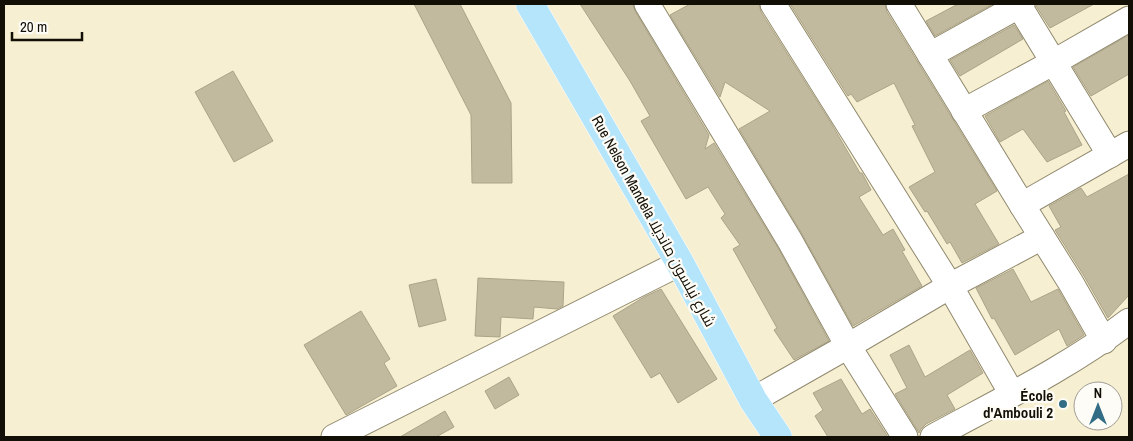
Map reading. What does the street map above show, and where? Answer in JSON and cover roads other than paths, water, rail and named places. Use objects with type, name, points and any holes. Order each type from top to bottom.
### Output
[{"type":"main road","name":"Rue Nelson Mandela شارع نيلسون مانديلا","points":[[530,4],[680,263],[753,400],[778,437]]},
{"type":"street","points":[[647,4],[790,241],[848,346],[905,437]]},
{"type":"street","points":[[773,4],[950,286],[1012,394]]},
{"type":"street","points":[[900,4],[1071,283],[1104,341]]},
{"type":"street","points":[[930,55],[1020,4],[1054,62],[1120,150],[1022,205]]},
{"type":"street","points":[[964,111],[1129,20]]},
{"type":"street","points":[[753,400],[950,286],[1042,237]]},
{"type":"street","points":[[334,437],[680,263]]},
{"type":"street","points":[[933,437],[1104,341],[1129,321]]},
{"type":"place","name":"École d'Ambouli 2","points":[[1063,404]]}]
